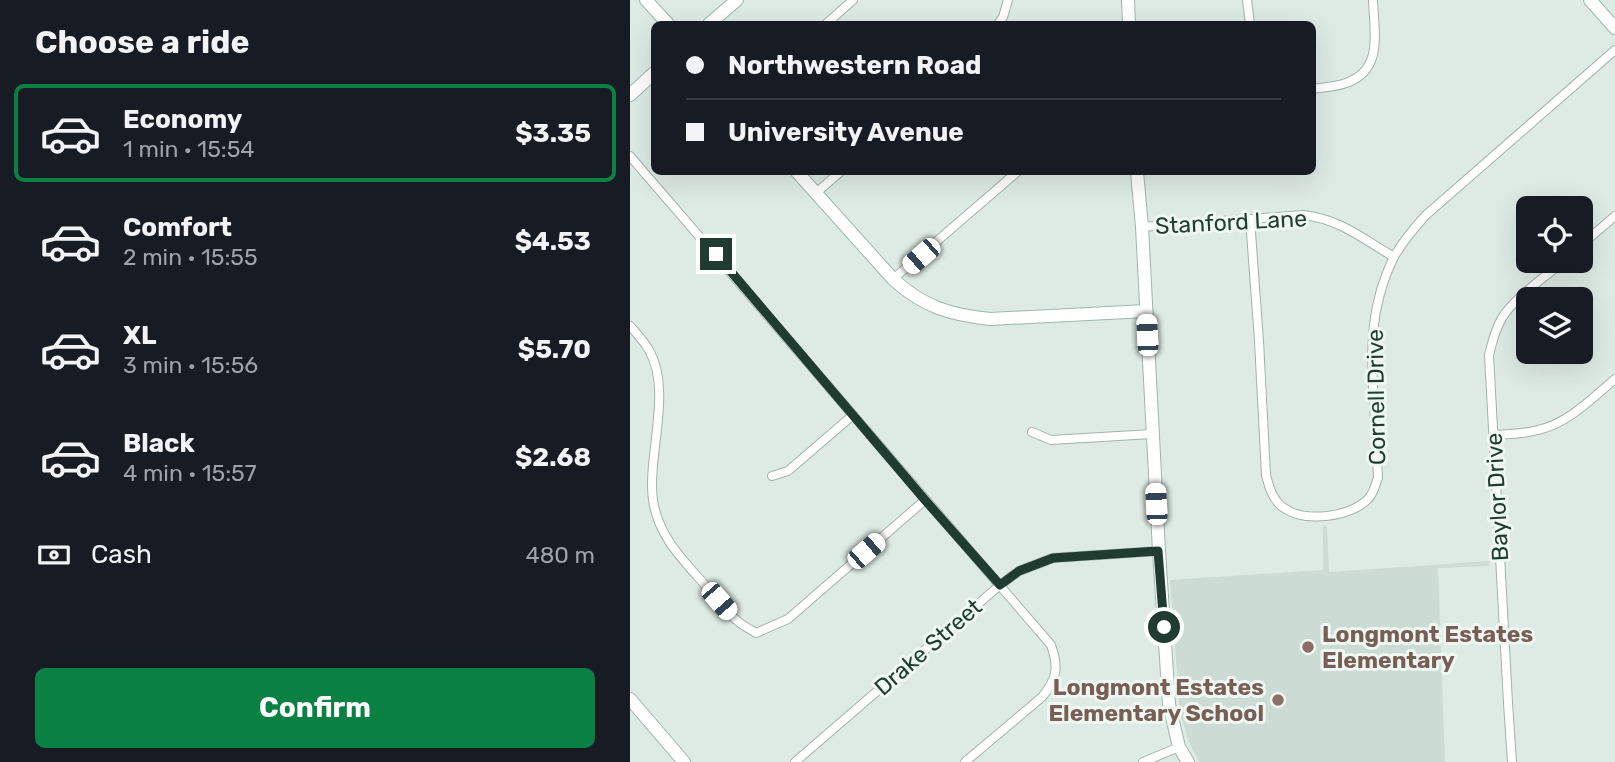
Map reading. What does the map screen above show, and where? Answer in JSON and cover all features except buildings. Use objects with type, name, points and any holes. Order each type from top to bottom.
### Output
[{"type":"street","points":[[646,0],[665,21]]},
{"type":"street","points":[[712,21],[737,0]]},
{"type":"street","points":[[829,21],[853,0]]},
{"type":"street","points":[[1000,21],[1008,0]]},
{"type":"street","points":[[1128,0],[1129,21]]},
{"type":"street","points":[[1247,0],[1250,21]]},
{"type":"street","points":[[1316,88],[1343,84],[1364,73],[1374,50],[1373,0]]},
{"type":"street","points":[[1590,0],[1615,28]]},
{"type":"street","name":"Cornell Drive","points":[[1250,219],[1266,475],[1270,490],[1278,503],[1293,513],[1316,516],[1353,510],[1368,499],[1378,478],[1371,357],[1374,320],[1394,257],[1426,215],[1615,50]]},
{"type":"street","points":[[630,95],[651,76]]},
{"type":"street","points":[[630,156],[1051,645],[1056,658],[1056,674],[1051,686],[1042,697],[965,762]]},
{"type":"street","points":[[800,175],[906,291],[920,301],[941,310],[965,317],[990,319],[1146,311]]},
{"type":"street","points":[[816,193],[837,175]]},
{"type":"street","points":[[894,279],[1014,175]]},
{"type":"street","points":[[1137,175],[1169,704],[1179,747],[1188,762]]},
{"type":"street","name":"Stanford Lane","points":[[1142,228],[1303,215],[1321,217],[1338,223],[1394,257]]},
{"type":"street","points":[[1593,235],[1615,216]]},
{"type":"street","name":"Baylor Drive","points":[[1513,762],[1489,365],[1494,335],[1503,317],[1512,305],[1550,273]]},
{"type":"street","points":[[630,326],[649,351],[658,379],[653,497],[664,534],[734,619],[756,633],[788,619],[925,500]]},
{"type":"street","points":[[1494,435],[1536,431],[1555,425],[1572,415],[1615,379]]},
{"type":"street","points":[[772,476],[788,471],[853,415]]},
{"type":"street","points":[[1032,432],[1051,440],[1152,433]]},
{"type":"street","name":"Drake Street","points":[[795,762],[1019,571],[1053,558],[1158,551]]},
{"type":"street","points":[[630,699],[684,762]]},
{"type":"street","points":[[1143,762],[1179,747]]},
{"type":"shaded area","name":"Longmont Estates Elementary","points":[[1323,526],[1327,526],[1329,572],[1490,561],[1489,566],[1438,568],[1445,762],[1199,762],[1180,713],[1170,580],[1323,570]]},
{"type":"place","name":"Longmont Estates Elementary","points":[[1308,647]]},
{"type":"place","name":"Longmont Estates Elementary School","points":[[1278,700]]},
{"type":"route","points":[[716,254],[1000,585],[1019,571],[1053,558],[1158,551],[1164,627]]}]
